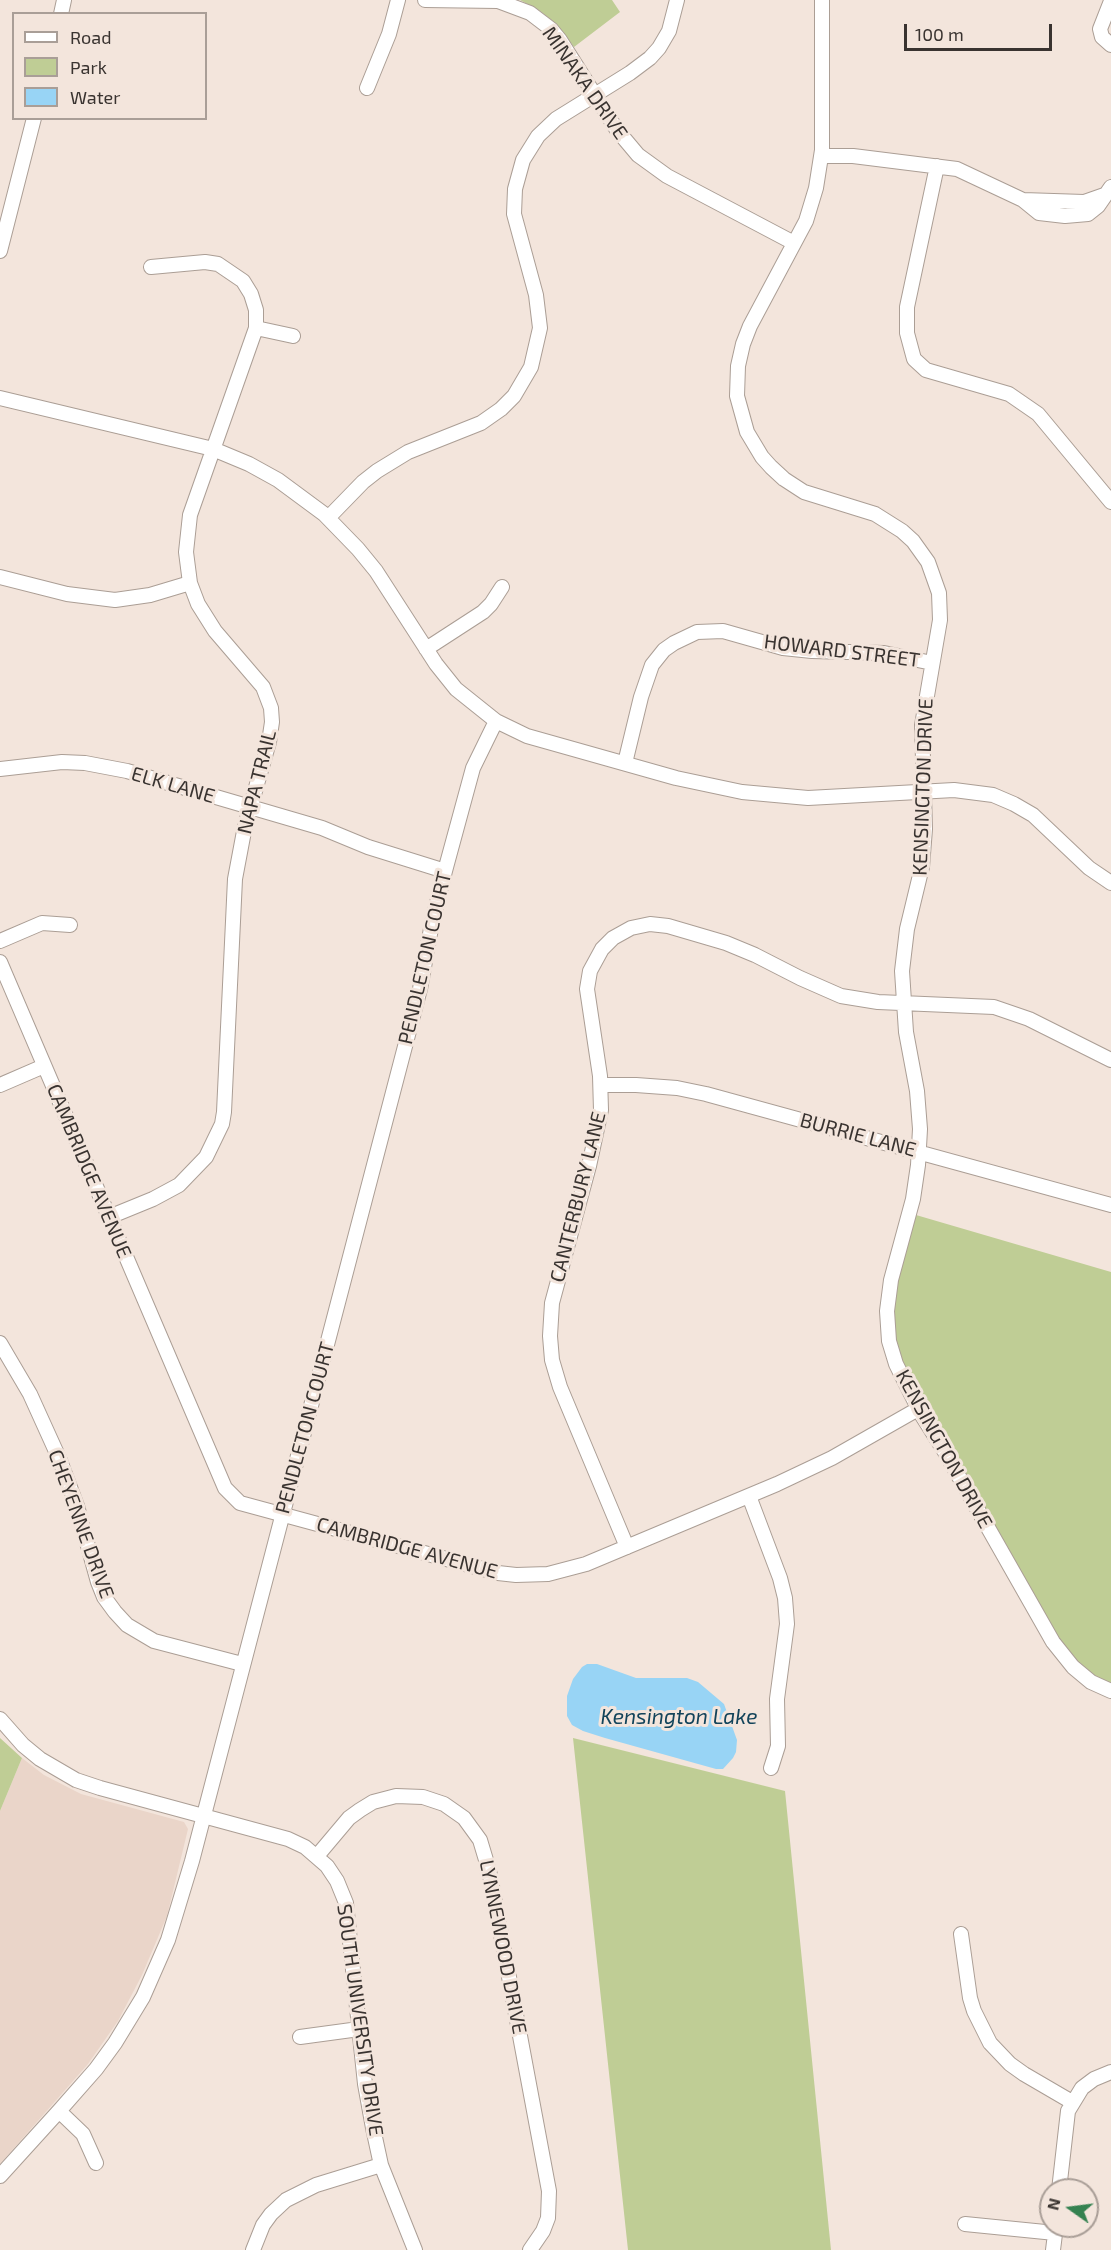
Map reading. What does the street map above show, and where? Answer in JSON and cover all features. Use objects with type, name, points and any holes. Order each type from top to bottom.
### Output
[{"type":"street","points":[[367,88],[389,34],[398,0]]},
{"type":"street","name":"MINAKA DRIVE","points":[[425,0],[503,1],[530,13],[551,29],[626,142],[638,155],[654,168],[794,243]]},
{"type":"street","points":[[328,518],[363,482],[393,460],[471,428],[494,414],[514,396],[525,380],[535,354],[540,328],[536,295],[514,214],[517,177],[529,149],[546,128],[643,64],[659,48],[672,24],[677,0]]},
{"type":"street","name":"KENSINGTON DRIVE","points":[[822,0],[822,156],[812,205],[743,344],[737,380],[737,396],[743,420],[753,444],[762,457],[784,479],[804,492],[819,498],[874,514],[902,531],[920,550],[931,569],[939,593],[940,620],[922,725],[922,791],[925,829],[922,867],[903,955],[903,1002],[917,1091],[919,1152],[913,1199],[892,1273],[887,1328],[892,1352],[918,1409],[945,1452],[1053,1642],[1073,1667],[1091,1682],[1111,1691]]},
{"type":"street","points":[[1111,1],[1100,29],[1102,37],[1111,45]]},
{"type":"street","points":[[0,251],[33,120]]},
{"type":"street","points":[[822,156],[853,156],[957,169],[1023,200],[1084,201],[1107,191]]},
{"type":"street","points":[[937,166],[907,307],[909,346],[914,359],[926,370],[1009,394],[1038,414],[1111,502]]},
{"type":"street","name":"NAPA TRAIL","points":[[109,1217],[153,1199],[179,1185],[206,1157],[222,1124],[235,879],[250,806],[273,723],[271,708],[263,687],[215,631],[204,614],[190,583],[186,552],[188,525],[256,328],[256,310],[251,294],[243,281],[226,268],[205,262],[151,267]]},
{"type":"street","points":[[256,328],[293,336]]},
{"type":"street","points":[[0,398],[213,449],[249,464],[278,480],[328,518],[358,549],[376,571],[426,649],[456,689],[496,721],[527,736],[717,788],[772,796],[839,796],[922,791],[974,791],[993,795],[1033,815],[1089,868],[1111,883]]},
{"type":"street","points":[[0,577],[67,594],[115,600],[150,596],[190,583]]},
{"type":"street","points":[[426,649],[483,612],[502,587]]},
{"type":"street","name":"HOWARD STREET","points":[[625,763],[641,697],[652,665],[664,650],[697,633],[723,632],[783,648],[884,653],[932,663]]},
{"type":"street","name":"PENDLETON COURT","points":[[0,2175],[96,2069],[143,1997],[172,1931],[420,989],[432,923],[472,768],[496,721]]},
{"type":"street","name":"ELK LANE","points":[[0,769],[43,762],[85,763],[127,771],[322,828],[397,857],[445,871]]},
{"type":"street","points":[[0,941],[42,923],[70,925]]},
{"type":"street","name":"CANTERBURY LANE","points":[[627,1547],[567,1406],[551,1350],[552,1303],[590,1166],[601,1110],[601,1085],[587,1000],[588,981],[594,960],[602,949],[622,932],[640,926],[669,926],[726,943],[841,996],[878,1002],[994,1007],[1029,1019],[1111,1060]]},
{"type":"street","name":"CAMBRIDGE AVENUE","points":[[0,962],[225,1488],[240,1503],[495,1572],[516,1575],[561,1572],[627,1547],[832,1458],[918,1409]]},
{"type":"street","points":[[0,1085],[44,1066]]},
{"type":"street","name":"BURRIE LANE","points":[[601,1085],[636,1085],[706,1094],[1111,1205]]},
{"type":"street","name":"CHEYENNE DRIVE","points":[[0,1343],[30,1394],[59,1458],[77,1506],[98,1582],[104,1597],[115,1612],[127,1625],[154,1641],[242,1664]]},
{"type":"street","points":[[748,1496],[786,1598],[787,1624],[777,1699],[778,1746],[771,1768]]},
{"type":"street","name":"SOUTH UNIVERSITY DRIVE","points":[[0,1719],[23,1745],[40,1759],[76,1780],[288,1839],[317,1856],[337,1881],[346,1903],[365,2084],[381,2165],[415,2250]]},
{"type":"street","name":"LYNNEWOOD DRIVE","points":[[317,1856],[360,1809],[373,1802],[396,1796],[423,1797],[444,1804],[470,1824],[480,1840],[489,1870],[549,2192],[548,2218],[543,2231],[530,2250]]},
{"type":"street","points":[[961,1934],[970,1998],[990,2043],[1010,2064],[1072,2102]]},
{"type":"street","points":[[300,2037],[359,2029]]},
{"type":"street","points":[[1060,2178],[1066,2117],[1072,2102],[1087,2083],[1111,2072]]},
{"type":"street","points":[[59,2111],[83,2134],[96,2163]]},
{"type":"street","points":[[253,2250],[263,2225],[286,2200],[316,2185],[381,2165]]},
{"type":"street","points":[[965,2224],[1039,2229]]},
{"type":"shaded area","points":[[22,1758],[44,1775],[81,1794],[184,1822],[188,1829],[167,1916],[142,1975],[118,2021],[88,2064],[0,2164],[0,1811]]},
{"type":"green space","points":[[520,0],[612,0],[620,12],[574,47],[555,23]]},
{"type":"green space","points":[[916,1215],[1111,1272],[1111,1685],[1090,1674],[1061,1646],[916,1395],[893,1341],[892,1295]]},
{"type":"green space","points":[[0,1738],[22,1758],[0,1811]]},
{"type":"green space","points":[[573,1738],[785,1791],[831,2250],[628,2250]]},
{"type":"water","name":"Kensington Lake","points":[[587,1664],[597,1664],[636,1678],[687,1678],[698,1682],[724,1704],[737,1740],[733,1758],[723,1769],[716,1769],[605,1738],[572,1725],[567,1716],[567,1696],[573,1679]]}]
